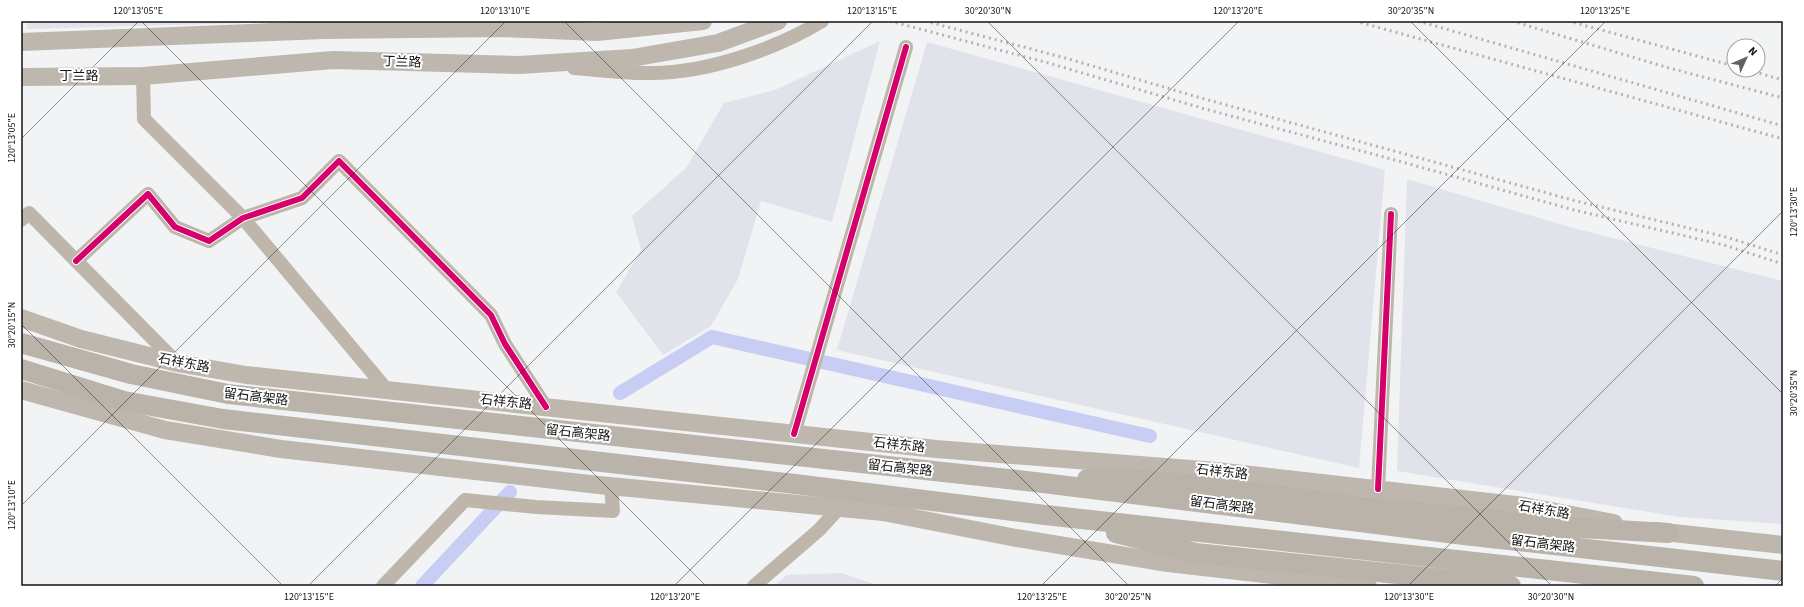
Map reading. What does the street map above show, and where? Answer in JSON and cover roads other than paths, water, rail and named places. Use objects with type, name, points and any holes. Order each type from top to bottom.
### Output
[{"type":"highway","name":"留石高架路","points":[[21,344],[131,374],[228,394],[1035,482],[1464,535],[1783,571]]},
{"type":"highway","name":"留石高架路","points":[[21,369],[124,401],[223,419],[795,484],[1045,515],[1694,586]]},
{"type":"highway","points":[[1035,482],[1116,478],[1208,486],[1405,511],[1564,527],[1668,533]]},
{"type":"highway","points":[[1045,515],[1196,553],[1511,586]]},
{"type":"main road","points":[[21,42],[324,30],[503,28],[597,32],[703,21]]},
{"type":"main road","name":"丁兰路","points":[[21,77],[143,76],[333,60],[519,65],[632,58],[718,43],[778,21]]},
{"type":"main road","name":"石祥东路","points":[[21,318],[81,339],[177,363],[246,375],[936,449],[1216,471],[1524,506],[1668,533],[1783,545]]},
{"type":"main road","points":[[21,390],[165,430],[281,450],[611,486],[883,512],[1016,538],[1168,563],[1344,585],[1368,586]]},
{"type":"street","points":[[503,28],[546,21]]},
{"type":"street","points":[[519,65],[653,74],[708,67],[755,52],[804,32],[822,21]]},
{"type":"street","points":[[794,434],[906,47]]},
{"type":"street","points":[[143,76],[144,119],[243,218],[387,390]]},
{"type":"street","points":[[76,260],[148,194],[175,227],[209,241],[243,218],[302,198],[339,161],[491,315],[505,344],[546,407]]},
{"type":"street","points":[[21,220],[29,212],[177,363]]},
{"type":"street","points":[[1378,489],[1391,214]]},
{"type":"street","points":[[383,586],[465,500],[536,507],[613,511],[611,486]]},
{"type":"street","points":[[754,586],[818,530],[839,508]]},
{"type":"waterway","points":[[620,393],[712,337],[1150,436]]},
{"type":"waterway","points":[[422,586],[510,492]]},
{"type":"railway","points":[[890,21],[1052,64],[1205,109],[1574,210],[1724,245],[1783,264]]},
{"type":"railway","points":[[925,21],[1069,59],[1201,98],[1576,201],[1726,237],[1783,255]]},
{"type":"railway","points":[[1355,21],[1783,139]]},
{"type":"railway","points":[[1418,21],[1783,126]]},
{"type":"railway","points":[[1512,21],[1669,68],[1783,98]]},
{"type":"railway","points":[[1568,21],[1726,64]]},
{"type":"railway","points":[[1766,75],[1783,80]]}]
